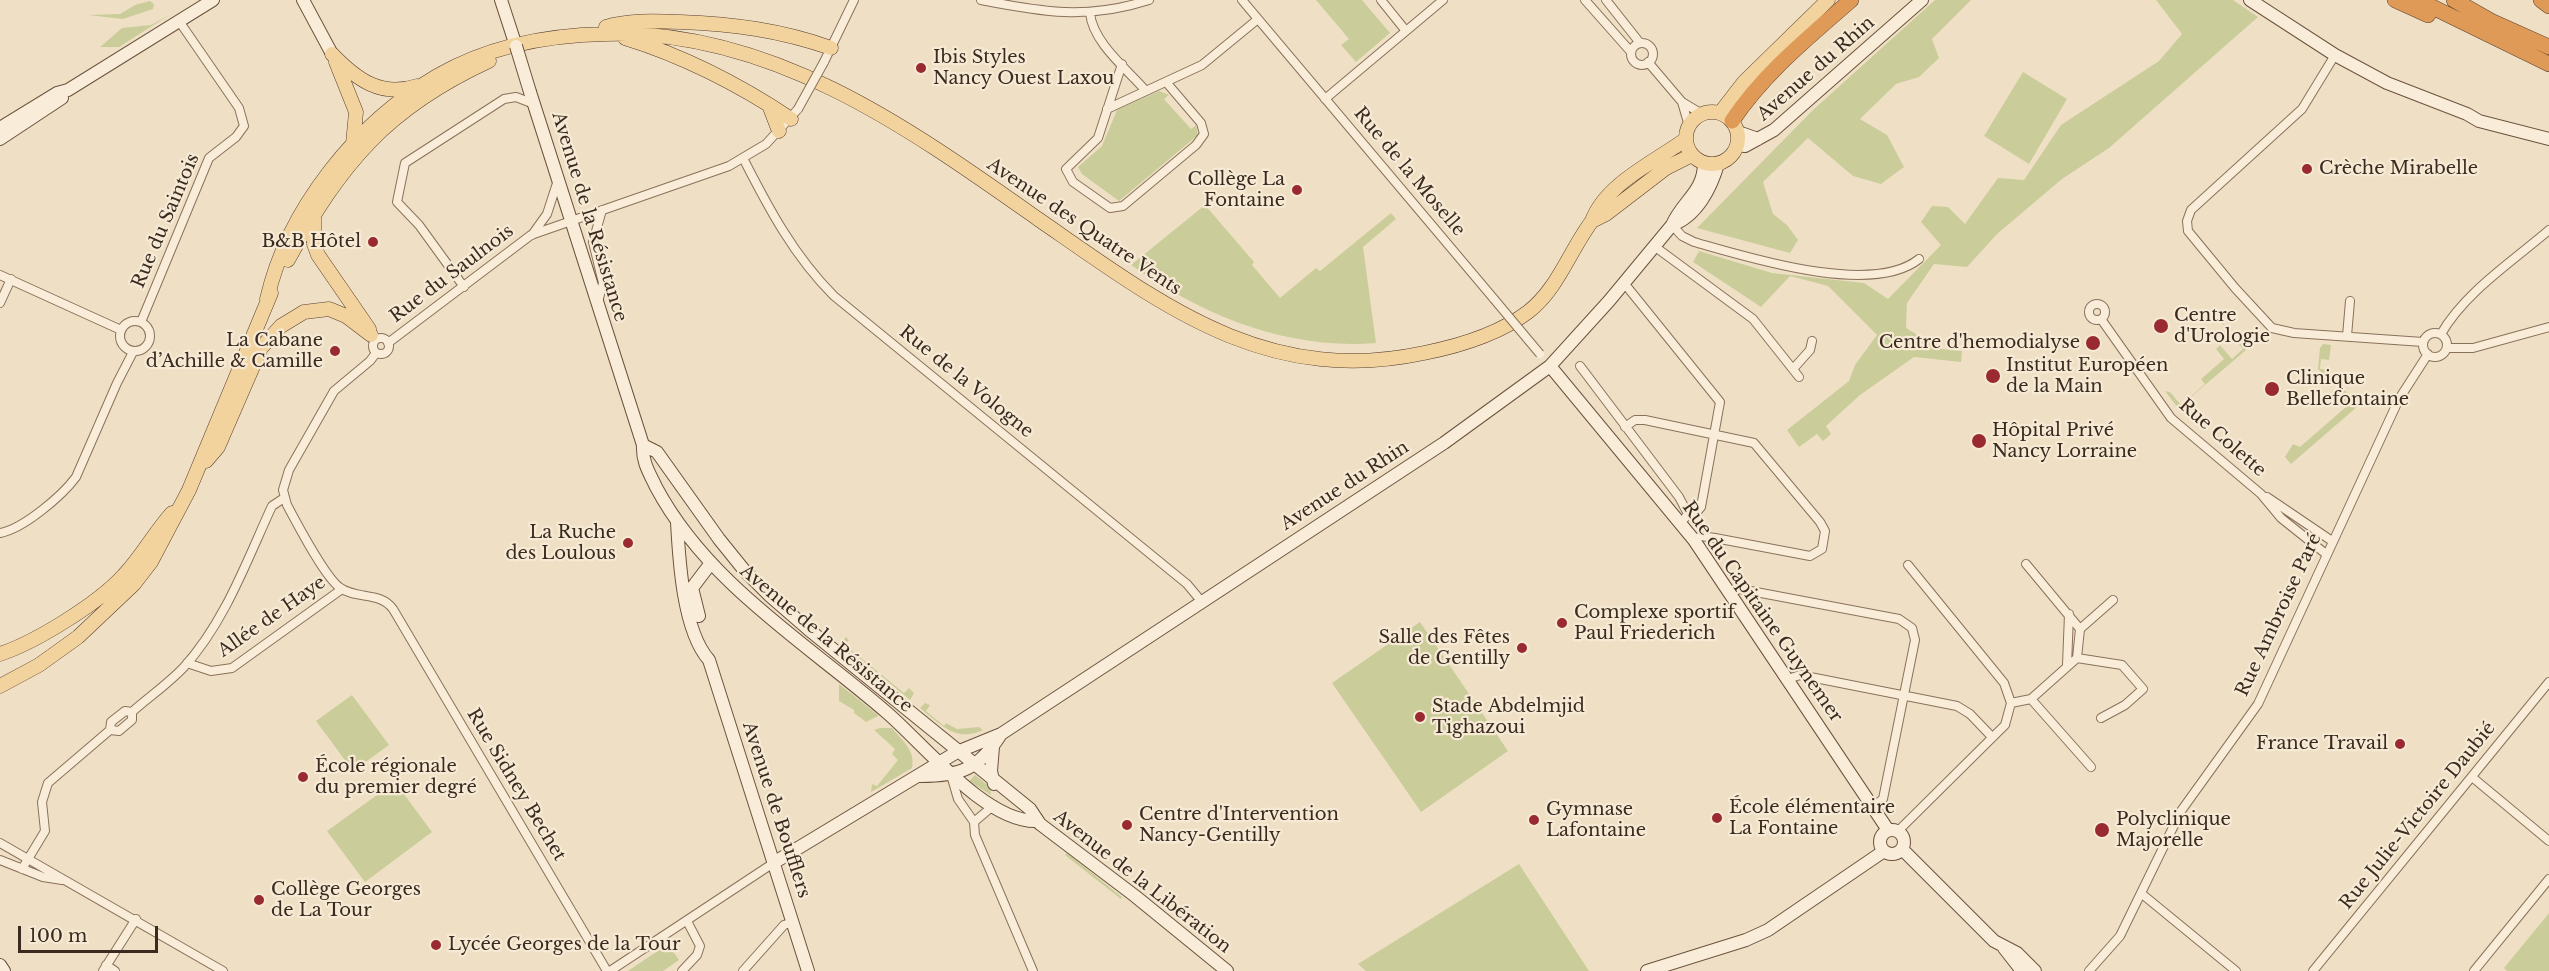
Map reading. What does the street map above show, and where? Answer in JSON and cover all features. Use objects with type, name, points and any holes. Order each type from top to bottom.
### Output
[{"type":"highway","points":[[1732,128],[1746,99],[1851,0]]},
{"type":"highway","points":[[2395,0],[2468,34],[2499,42]]},
{"type":"highway","points":[[2418,0],[2499,42],[2549,64]]},
{"type":"highway","points":[[2454,0],[2490,21],[2549,47]]},
{"type":"highway","points":[[2541,0],[2549,6]]},
{"type":"main road","points":[[0,128],[57,93],[68,90],[213,0]]},
{"type":"main road","name":"Avenue de la Résistance","points":[[501,0],[643,445],[642,459],[677,521],[722,574],[887,712],[938,764]]},
{"type":"main road","points":[[1732,128],[1702,114],[1688,132],[1692,155],[1711,163],[1730,157],[1732,128],[1744,82],[1828,0]]},
{"type":"main road","name":"Avenue du Rhin","points":[[1732,128],[1745,146],[1774,130],[1922,0]]},
{"type":"main road","points":[[2250,0],[2335,55],[2387,83],[2467,114],[2479,121],[2549,139]]},
{"type":"main road","points":[[304,3],[332,54],[356,112],[353,144]]},
{"type":"main road","points":[[584,34],[614,24],[658,21],[726,24],[796,36],[831,48]]},
{"type":"main road","name":"Avenue des Quatre Vents","points":[[267,299],[273,271],[294,230],[330,172],[353,144],[389,110],[425,83],[476,57],[524,44],[584,34],[649,34],[710,44],[762,59],[824,84],[919,137],[1119,275],[1183,316],[1229,337],[1292,355],[1339,360],[1403,357],[1455,345],[1489,333],[1527,312],[1546,294],[1592,221],[1597,208],[1618,187],[1688,132]]},
{"type":"main road","points":[[611,34],[690,63],[769,105],[794,114]]},
{"type":"main road","name":"Avenue des Quatre Vents","points":[[0,686],[39,665],[78,638],[134,584],[151,561],[198,470],[267,299],[314,213],[356,155],[404,110],[454,78],[524,44]]},
{"type":"main road","points":[[332,54],[353,76],[372,86],[397,90],[425,83]]},
{"type":"main road","points":[[0,139],[61,100],[68,90]]},
{"type":"main road","points":[[769,105],[779,131]]},
{"type":"main road","points":[[2467,114],[2484,114],[2549,131]]},
{"type":"main road","name":"Avenue des Quatre Vents","points":[[1592,221],[1606,214],[1666,168],[1692,155]]},
{"type":"main road","name":"Avenue du Rhin","points":[[957,752],[1001,734],[1453,437],[1550,366],[1672,225],[1678,211],[1702,182],[1711,163]]},
{"type":"main road","points":[[314,213],[314,244],[318,255],[367,324],[377,343]]},
{"type":"main road","points":[[198,470],[218,447],[261,348],[281,326],[304,312],[329,309],[346,316],[377,343]]},
{"type":"main road","name":"Rue du Capitaine Guynemer","points":[[1550,366],[1684,518],[1694,540],[1893,831]]},
{"type":"main road","name":"Avenue de la Résistance","points":[[643,445],[657,452],[704,521],[744,570],[807,630],[957,752]]},
{"type":"main road","points":[[0,654],[32,638],[105,593],[126,573],[156,530],[183,501]]},
{"type":"main road","name":"Avenue de Boufflers","points":[[677,521],[685,600],[702,652],[709,660],[808,971]]},
{"type":"main road","points":[[704,521],[712,548],[711,563]]},
{"type":"main road","name":"Avenue de Boufflers","points":[[709,660],[710,650],[693,592],[694,583],[711,563]]},
{"type":"main road","points":[[702,576],[722,574],[734,576],[744,570]]},
{"type":"main road","name":"Avenue des Quatre Vents","points":[[0,693],[44,671],[76,649],[119,610],[131,596],[134,584]]},
{"type":"main road","name":"Avenue du Rhin","points":[[975,766],[993,747],[1001,734]]},
{"type":"main road","points":[[993,747],[991,771],[996,792],[994,805]]},
{"type":"main road","points":[[775,862],[957,752]]},
{"type":"main road","name":"Avenue de la Libération","points":[[957,752],[1030,809],[1036,821],[1136,896],[1227,971]]},
{"type":"main road","name":"Avenue de la Libération","points":[[938,764],[994,805],[1022,821],[1036,821]]},
{"type":"main road","points":[[920,776],[951,775],[975,766]]},
{"type":"main road","points":[[1893,831],[1904,841],[1902,849],[1893,854],[1884,851],[1880,839],[1893,831]]},
{"type":"main road","points":[[1902,849],[1994,941],[2017,954],[2035,971]]},
{"type":"main road","points":[[1647,971],[1708,953],[1768,930],[1884,851]]},
{"type":"main road","points":[[2004,948],[2022,971]]},
{"type":"main road","points":[[0,965],[4,971]]},
{"type":"street","name":"Rue du Saulnois","points":[[284,498],[284,483],[289,470],[334,391],[370,362],[377,343],[464,287],[531,235],[709,174],[766,144],[794,114],[824,62],[854,0]]},
{"type":"street","points":[[981,0],[1043,12],[1090,13],[1129,7],[1149,0]]},
{"type":"street","name":"Rue de la Moselle","points":[[1242,0],[1550,366]]},
{"type":"street","points":[[1381,0],[1407,30]]},
{"type":"street","points":[[1325,99],[1443,0]]},
{"type":"street","points":[[1585,0],[1631,52],[1636,63],[1648,62]]},
{"type":"street","points":[[1606,0],[1640,43],[1646,44],[1651,49],[1648,62]]},
{"type":"street","points":[[1090,13],[1091,22],[1099,38],[1146,91]]},
{"type":"street","points":[[1107,109],[1202,65],[1257,19]]},
{"type":"street","name":"Rue du Saintois","points":[[141,322],[209,158],[215,151],[237,137],[244,126],[238,108],[179,21]]},
{"type":"street","points":[[1631,52],[1640,43]]},
{"type":"street","points":[[2335,55],[2302,109],[2196,206],[2188,216],[2187,226],[2192,238],[2272,328],[2294,333],[2423,342]]},
{"type":"street","points":[[1648,62],[1682,102],[1702,114]]},
{"type":"street","points":[[1122,64],[1098,138],[1066,169],[1073,182],[1110,208],[1119,208],[1134,197],[1196,145],[1204,131],[1201,123],[1166,82]]},
{"type":"street","points":[[464,287],[419,225],[399,207],[397,199],[407,160],[504,99],[532,98]]},
{"type":"street","points":[[1682,102],[1688,132]]},
{"type":"street","name":"Rue de la Vologne","points":[[743,158],[789,244],[834,296],[1187,584],[1202,602]]},
{"type":"street","points":[[531,235],[547,214],[558,179]]},
{"type":"street","points":[[597,304],[603,283],[593,242],[602,210]]},
{"type":"street","points":[[1672,225],[1682,236],[1694,242],[1772,264],[1820,272],[1861,275],[1890,272],[1919,259]]},
{"type":"street","points":[[2441,334],[2449,320],[2464,303],[2549,230]]},
{"type":"street","points":[[1654,246],[1753,319],[1799,377]]},
{"type":"street","points":[[0,274],[121,330]]},
{"type":"street","points":[[0,303],[10,279]]},
{"type":"street","points":[[1580,366],[1679,497],[1684,518],[1696,513],[1701,507],[1716,434],[1720,410],[1716,395],[1624,283]]},
{"type":"street","points":[[2347,336],[2350,301]]},
{"type":"street","name":"Rue Colette","points":[[2101,319],[2171,418],[2261,494],[2282,518],[2326,554]]},
{"type":"street","points":[[130,322],[141,322],[147,327],[150,338],[144,348],[133,351],[122,344],[121,330],[130,322]]},
{"type":"street","points":[[2447,348],[2473,348],[2549,327]]},
{"type":"street","points":[[2430,333],[2441,334],[2447,340],[2447,348],[2439,356],[2428,354],[2423,342],[2430,333]]},
{"type":"street","points":[[1793,369],[1810,350],[1812,341]]},
{"type":"street","points":[[0,533],[12,529],[45,507],[66,490],[76,477],[133,351]]},
{"type":"street","name":"Rue Ambroise Paré","points":[[2089,971],[2115,943],[2142,894],[2181,811],[2258,704],[2399,399],[2428,354]]},
{"type":"street","points":[[1625,427],[1635,420],[1645,420],[1750,441],[1758,446],[1826,531],[1822,549],[1810,556],[1716,538],[1701,536],[1694,540]]},
{"type":"street","name":"Rue Colette","points":[[2261,494],[2281,504],[2332,541]]},
{"type":"street","points":[[22,869],[45,831],[42,802],[48,783],[110,730],[119,731],[132,720],[132,712],[187,663],[229,599],[272,506],[284,498],[329,575],[342,589]]},
{"type":"street","points":[[2026,564],[2080,629],[2077,658]]},
{"type":"street","points":[[1893,831],[2005,724],[2011,703],[2004,683],[1908,566]]},
{"type":"street","name":"Rue Sidney Bechet","points":[[342,589],[353,594],[384,600],[397,615],[609,971]]},
{"type":"street","name":"Allée de Haye","points":[[187,663],[211,671],[231,668],[342,589]]},
{"type":"street","points":[[1730,592],[1740,589],[1904,621],[1912,628],[1915,640],[1883,799],[1874,806]]},
{"type":"street","points":[[2080,629],[2114,600]]},
{"type":"street","points":[[2067,665],[2069,614]]},
{"type":"street","points":[[2011,703],[2031,699],[2077,658],[2122,665],[2143,690],[2125,705],[2101,718]]},
{"type":"street","points":[[1788,679],[1800,675],[1965,710],[1992,738]]},
{"type":"street","name":"Rue Julie-Victoire Daubié","points":[[2313,971],[2549,682]]},
{"type":"street","points":[[2031,699],[2091,767]]},
{"type":"street","points":[[951,775],[958,800],[974,822],[975,835],[1034,971]]},
{"type":"street","points":[[2472,777],[2549,841]]},
{"type":"street","points":[[974,822],[994,805]]},
{"type":"street","points":[[0,843],[30,858],[63,880],[136,919],[223,971]]},
{"type":"street","points":[[0,860],[43,877],[63,880]]},
{"type":"street","points":[[609,971],[775,862]]},
{"type":"street","points":[[2474,971],[2549,879]]},
{"type":"street","points":[[2142,894],[2236,971]]},
{"type":"street","points":[[115,971],[105,968],[136,919]]},
{"type":"street","points":[[682,971],[699,952],[697,936],[687,921]]},
{"type":"street","points":[[743,971],[784,925],[793,922]]},
{"type":"green space","points":[[1316,0],[1362,0],[1390,33],[1356,62],[1341,45],[1349,39]]},
{"type":"green space","points":[[1935,0],[1971,0],[1932,39],[1939,58],[1919,77],[1896,84],[1860,119],[1887,135],[1904,167],[1881,184],[1853,176],[1808,138],[1763,182],[1773,214],[1787,225],[1798,240],[1790,253],[1697,228],[1813,110]]},
{"type":"green space","points":[[2156,0],[2233,0],[2258,17],[2109,148],[2062,179],[1997,234],[1967,267],[1934,264],[1907,303],[1906,328],[1941,349],[1962,351],[1961,362],[1914,357],[1860,395],[1826,426],[1831,434],[1823,441],[1817,434],[1799,447],[1787,430],[1849,381],[1855,365],[1877,335],[1828,286],[1790,276],[1761,307],[1693,262],[1699,251],[1772,273],[1864,283],[1888,299],[1941,245],[1921,222],[1932,206],[1948,207],[1965,224],[1998,178],[2024,180],[2061,125],[2159,61],[2182,34]]},
{"type":"green space","points":[[150,1],[154,4],[153,9],[123,19],[88,15],[120,14],[135,5]]},
{"type":"green space","points":[[171,14],[119,47],[100,47],[122,28],[151,25]]},
{"type":"green space","points":[[2023,72],[2067,99],[2029,164],[1984,136]]},
{"type":"green space","points":[[1159,91],[1169,95],[1164,99],[1191,129],[1196,125],[1198,135],[1119,201],[1082,174],[1078,167],[1102,146],[1117,110]]},
{"type":"green space","points":[[1205,205],[1254,262],[1252,265],[1280,298],[1316,268],[1320,271],[1391,213],[1396,219],[1363,247],[1376,343],[1343,344],[1310,341],[1247,326],[1187,300],[1131,265]]},
{"type":"green space","points":[[2242,303],[2222,322],[2246,350],[2178,408],[2165,391],[2170,392],[2181,405],[2205,384],[2201,379],[2224,359],[2216,349],[2220,345],[2232,359],[2243,349],[2221,322]]},
{"type":"green space","points":[[2323,344],[2331,345],[2329,360],[2321,359],[2320,369],[2328,370],[2358,406],[2291,464],[2285,457],[2293,444],[2300,447],[2347,406],[2341,400],[2339,390],[2318,369],[2320,348]]},
{"type":"green space","name":"Stade Abdelmjid Tighazoui","points":[[1420,622],[1508,751],[1421,812],[1332,683]]},
{"type":"green space","points":[[846,637],[849,640],[845,645],[904,693],[909,688],[914,693],[910,700],[841,643]]},
{"type":"green space","points":[[839,684],[878,716],[866,722],[854,713],[854,710],[839,701]]},
{"type":"green space","points":[[352,695],[389,745],[353,771],[316,721]]},
{"type":"green space","points":[[925,703],[930,705],[926,711],[944,726],[946,723],[957,729],[979,727],[983,730],[965,734],[949,730],[920,708]]},
{"type":"green space","points":[[892,728],[904,741],[913,762],[912,768],[871,792],[872,784],[877,786],[898,760],[892,754],[895,749],[874,730]]},
{"type":"green space","points":[[975,775],[990,787],[991,795],[969,781]]},
{"type":"green space","points":[[395,782],[432,832],[365,882],[327,831]]},
{"type":"green space","points":[[1067,853],[1122,897],[1121,899],[1065,855]]},
{"type":"green space","points":[[1519,864],[1589,971],[1366,971],[1358,964]]},
{"type":"green space","points":[[2549,913],[2549,971],[2507,971],[2504,968]]},
{"type":"green space","points":[[668,944],[679,960],[663,971],[628,971]]},
{"type":"place","name":"Ibis Styles Nancy Ouest Laxou","points":[[921,68]]},
{"type":"place","name":"Crèche Mirabelle","points":[[2307,169]]},
{"type":"place","name":"Collège La Fontaine","points":[[1297,190]]},
{"type":"place","name":"B&B Hôtel","points":[[373,242]]},
{"type":"place","name":"Centre d'Urologie","points":[[2161,326]]},
{"type":"place","name":"Centre d'hemodialyse","points":[[2093,343]]},
{"type":"place","name":"La Cabane d’Achille & Camille","points":[[335,351]]},
{"type":"place","name":"Institut Européen de la Main","points":[[1993,376]]},
{"type":"place","name":"Clinique Bellefontaine","points":[[2272,389]]},
{"type":"place","name":"Hôpital Privé Nancy Lorraine","points":[[1979,441]]},
{"type":"place","name":"La Ruche des Loulous","points":[[628,543]]},
{"type":"place","name":"Complexe sportif Paul Friederich","points":[[1562,623]]},
{"type":"place","name":"Salle des Fêtes de Gentilly","points":[[1522,648]]},
{"type":"place","name":"Stade Abdelmjid Tighazoui","points":[[1420,717]]},
{"type":"place","name":"France Travail","points":[[2400,744]]},
{"type":"place","name":"École régionale du premier degré","points":[[303,777]]},
{"type":"place","name":"École élémentaire La Fontaine","points":[[1717,818]]},
{"type":"place","name":"Gymnase Lafontaine","points":[[1534,820]]},
{"type":"place","name":"Centre d'Intervention Nancy-Gentilly","points":[[1127,825]]},
{"type":"place","name":"Polyclinique Majorelle","points":[[2102,830]]},
{"type":"place","name":"Collège Georges de La Tour","points":[[259,900]]},
{"type":"place","name":"Lycée Georges de la Tour","points":[[436,945]]}]
